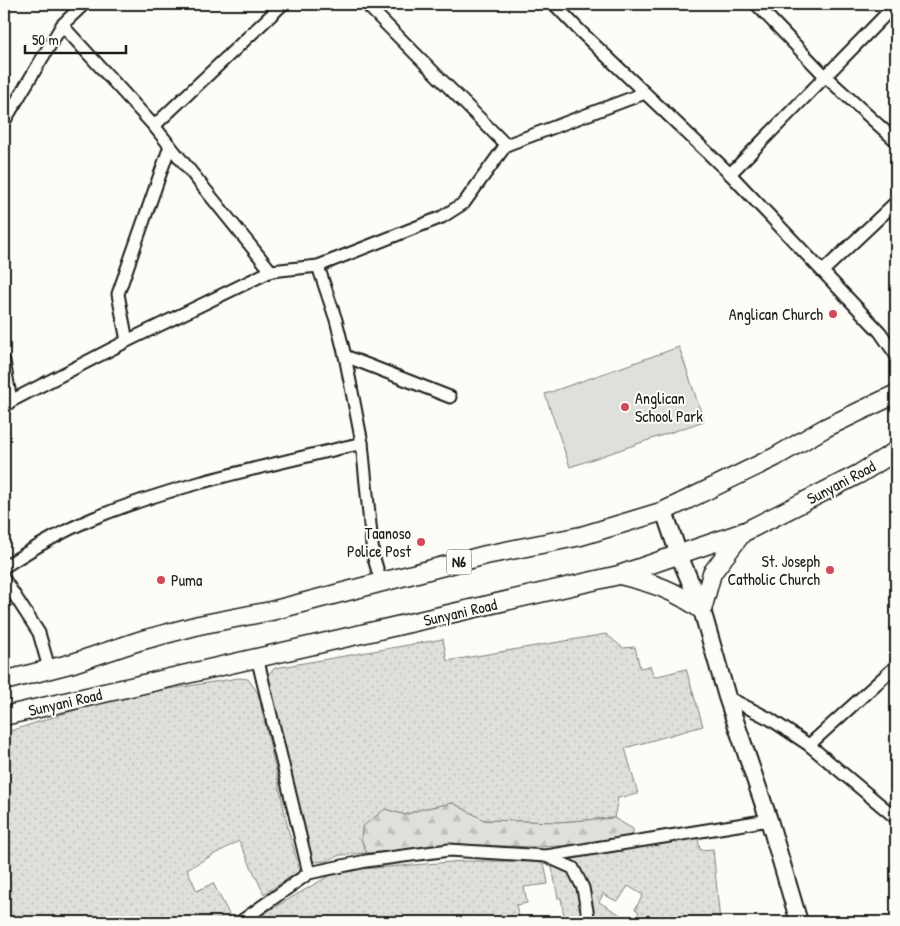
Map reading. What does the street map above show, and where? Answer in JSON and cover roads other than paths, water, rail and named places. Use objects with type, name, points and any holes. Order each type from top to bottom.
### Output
[{"type":"main road","name":"N6","points":[[4,681],[73,663],[139,641],[200,625],[271,611],[486,555],[581,536],[664,511],[775,457],[825,428],[896,394]]},
{"type":"main road","name":"Sunyani Road","points":[[4,716],[619,574],[744,532],[859,474],[896,451]]},
{"type":"main road","points":[[619,574],[662,586],[688,599],[702,610],[712,572],[744,532]]},
{"type":"street","points":[[4,122],[62,25],[84,4]]},
{"type":"street","points":[[154,126],[283,4]]},
{"type":"street","points":[[366,4],[506,145]]},
{"type":"street","points":[[554,4],[730,174],[880,332],[896,355]]},
{"type":"street","points":[[756,4],[826,77],[896,142]]},
{"type":"street","points":[[730,174],[896,4]]},
{"type":"street","points":[[62,25],[154,126],[271,271]]},
{"type":"street","points":[[4,361],[7,404],[127,341],[271,271],[318,266],[442,218],[464,204],[506,145],[645,93]]},
{"type":"street","points":[[127,341],[118,294],[170,146]]},
{"type":"street","points":[[823,271],[896,202]]},
{"type":"street","points":[[318,266],[336,320],[345,356],[362,443],[373,555],[381,582]]},
{"type":"street","points":[[345,356],[450,397]]},
{"type":"street","points":[[4,567],[34,547],[93,518],[151,497],[199,483],[362,443]]},
{"type":"street","points":[[664,511],[679,555],[702,610],[727,697],[769,820],[800,922]]},
{"type":"street","points":[[4,579],[39,633],[49,668]]},
{"type":"street","points":[[257,658],[309,873]]},
{"type":"street","points":[[809,745],[896,666]]},
{"type":"street","points":[[727,697],[770,719],[809,745],[896,818]]},
{"type":"street","points":[[240,922],[309,873],[366,861],[449,850],[546,856],[769,820]]},
{"type":"street","points":[[546,856],[573,868],[582,888],[589,922]]},
{"type":"place","name":"Anglican Church","points":[[833,314]]},
{"type":"place","name":"Anglican School Park","points":[[625,407]]},
{"type":"place","name":"Taanoso Police Post","points":[[421,542]]},
{"type":"place","name":"St. Joseph Catholic Church","points":[[830,570]]},
{"type":"place","name":"Puma","points":[[161,580]]}]
